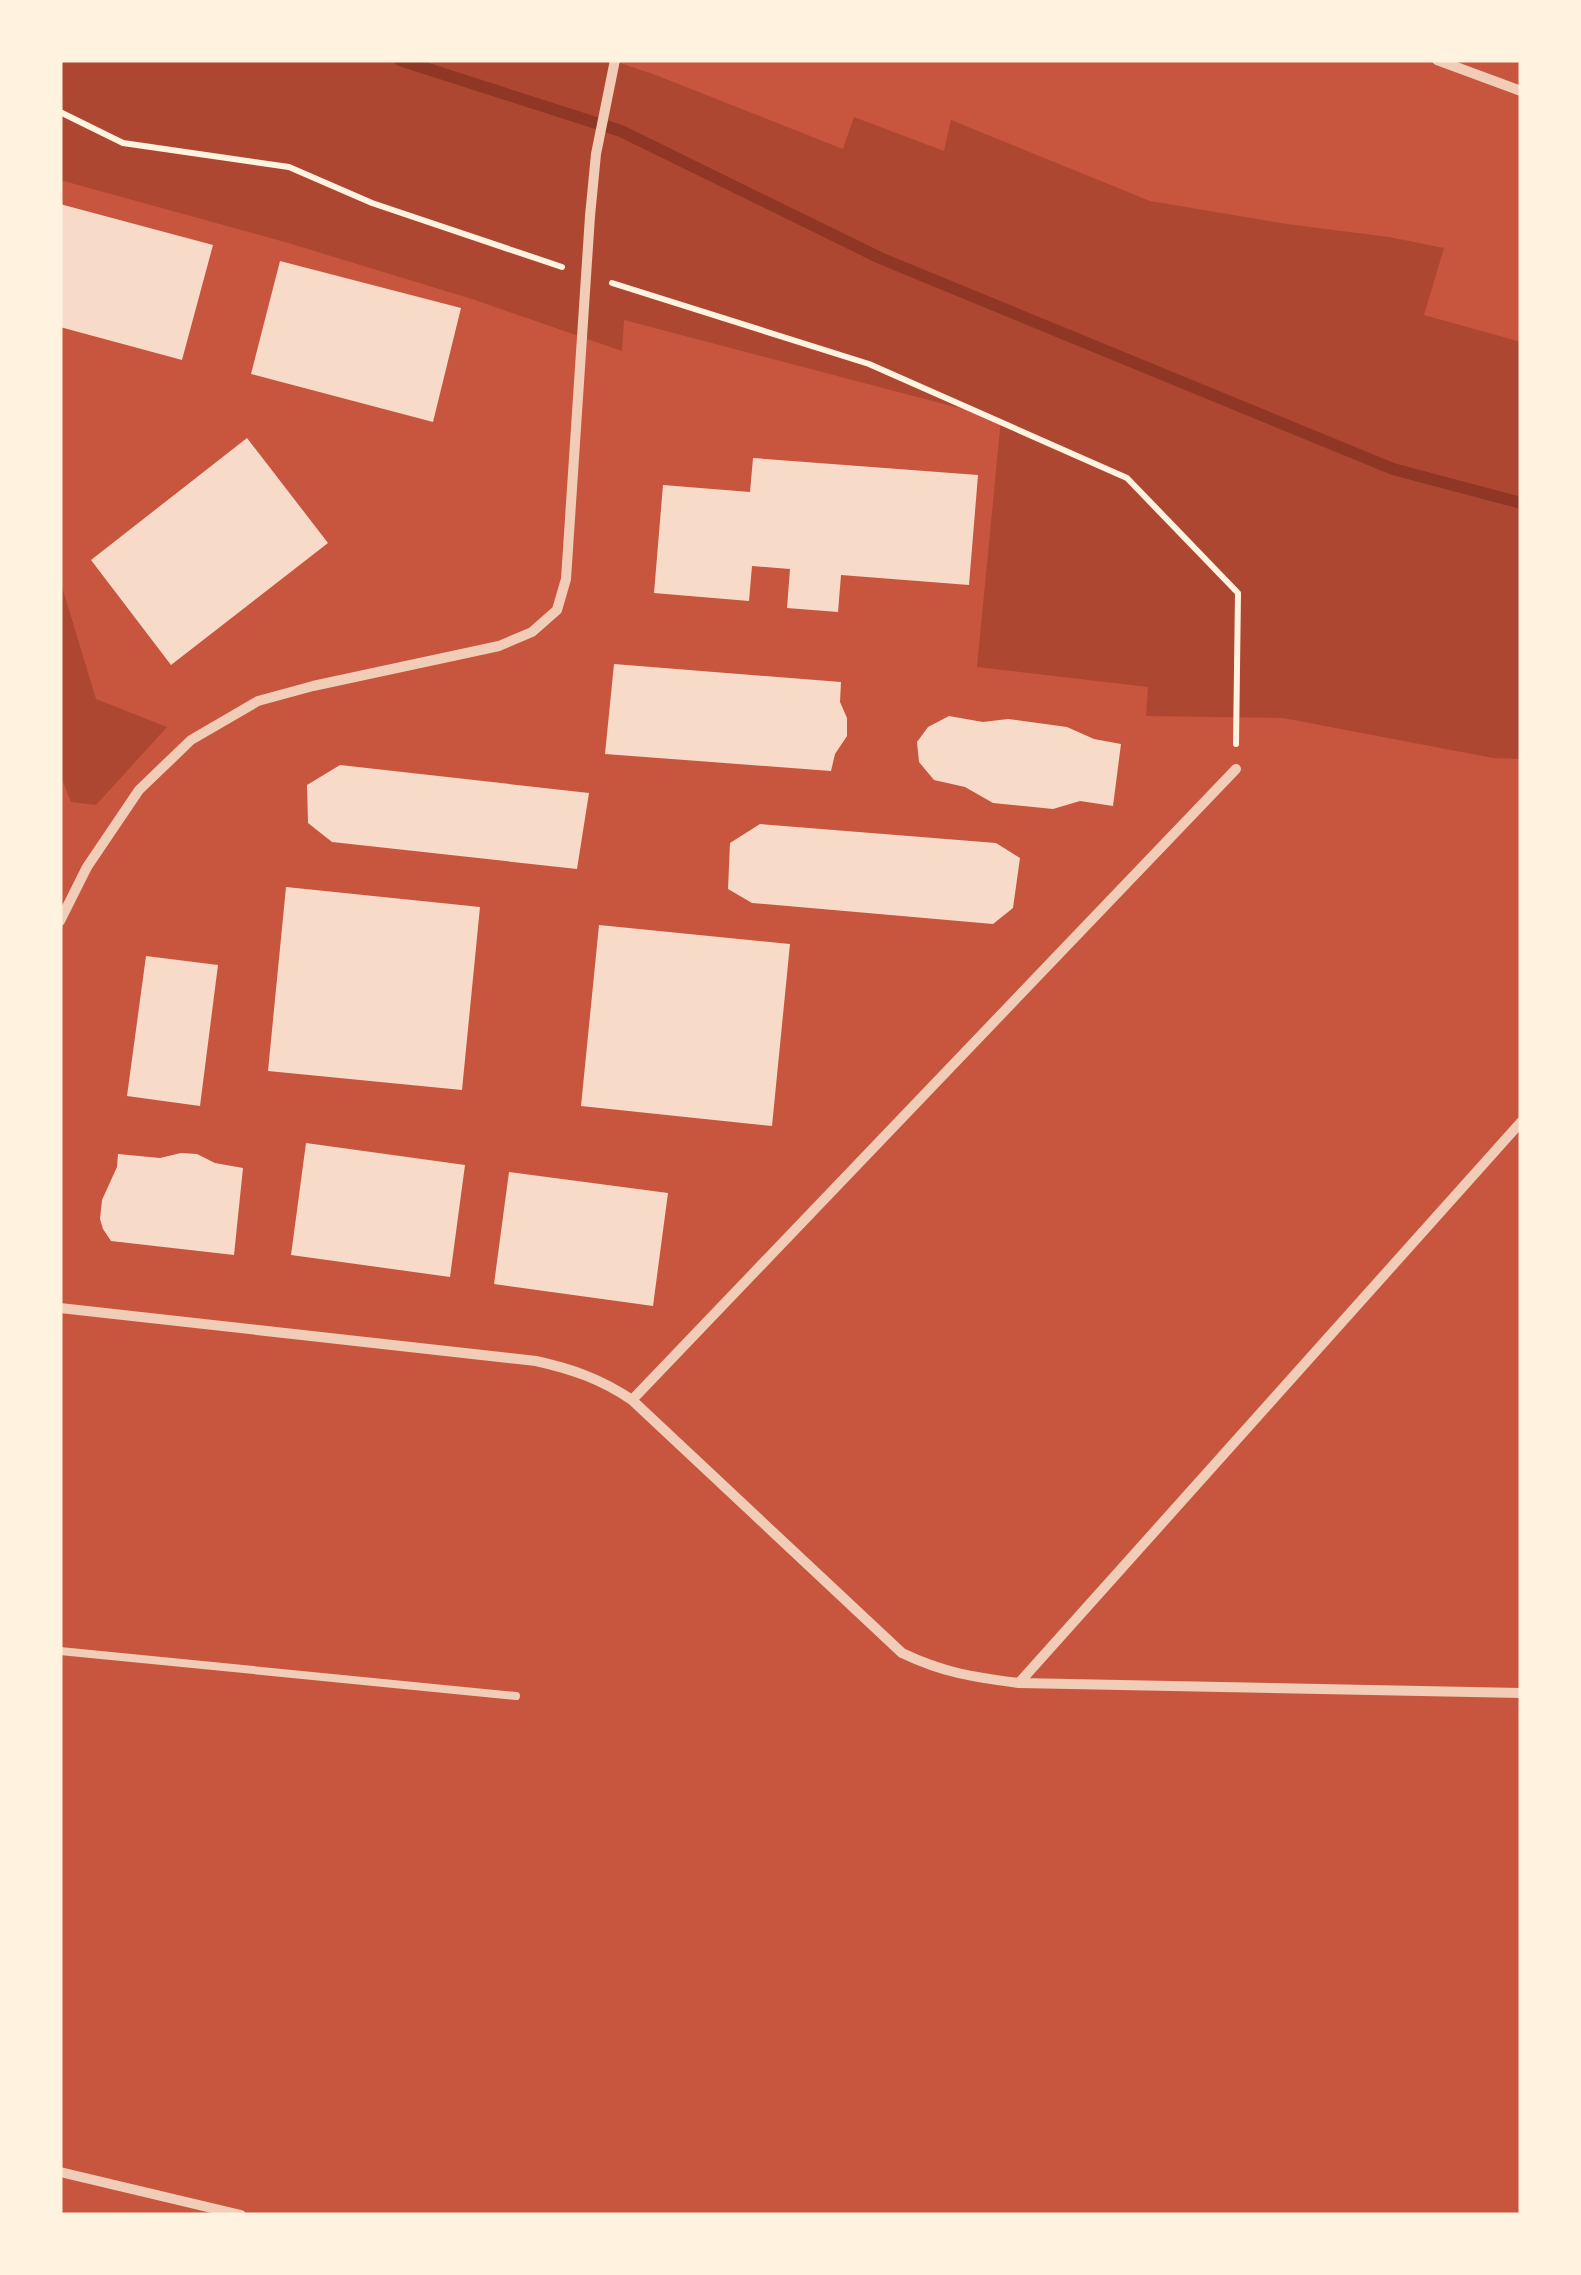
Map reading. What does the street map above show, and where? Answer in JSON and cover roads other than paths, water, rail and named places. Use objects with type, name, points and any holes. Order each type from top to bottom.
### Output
[{"type":"street","points":[[60,920],[87,867],[140,790],[191,740],[258,701],[499,646],[532,632],[557,610],[566,580],[596,154],[615,60]]},
{"type":"street","points":[[1438,60],[1521,92]]},
{"type":"street","points":[[632,1400],[1236,769]]},
{"type":"street","points":[[1019,1683],[1521,1122]]},
{"type":"street","points":[[60,1308],[536,1360],[575,1369],[632,1400],[902,1653],[934,1668],[1019,1683],[1521,1694]]},
{"type":"street","points":[[60,2172],[241,2215]]},
{"type":"lane","points":[[60,1651],[516,1696]]},
{"type":"waterway","points":[[400,60],[621,131],[880,258],[1393,469],[1521,503]]}]
